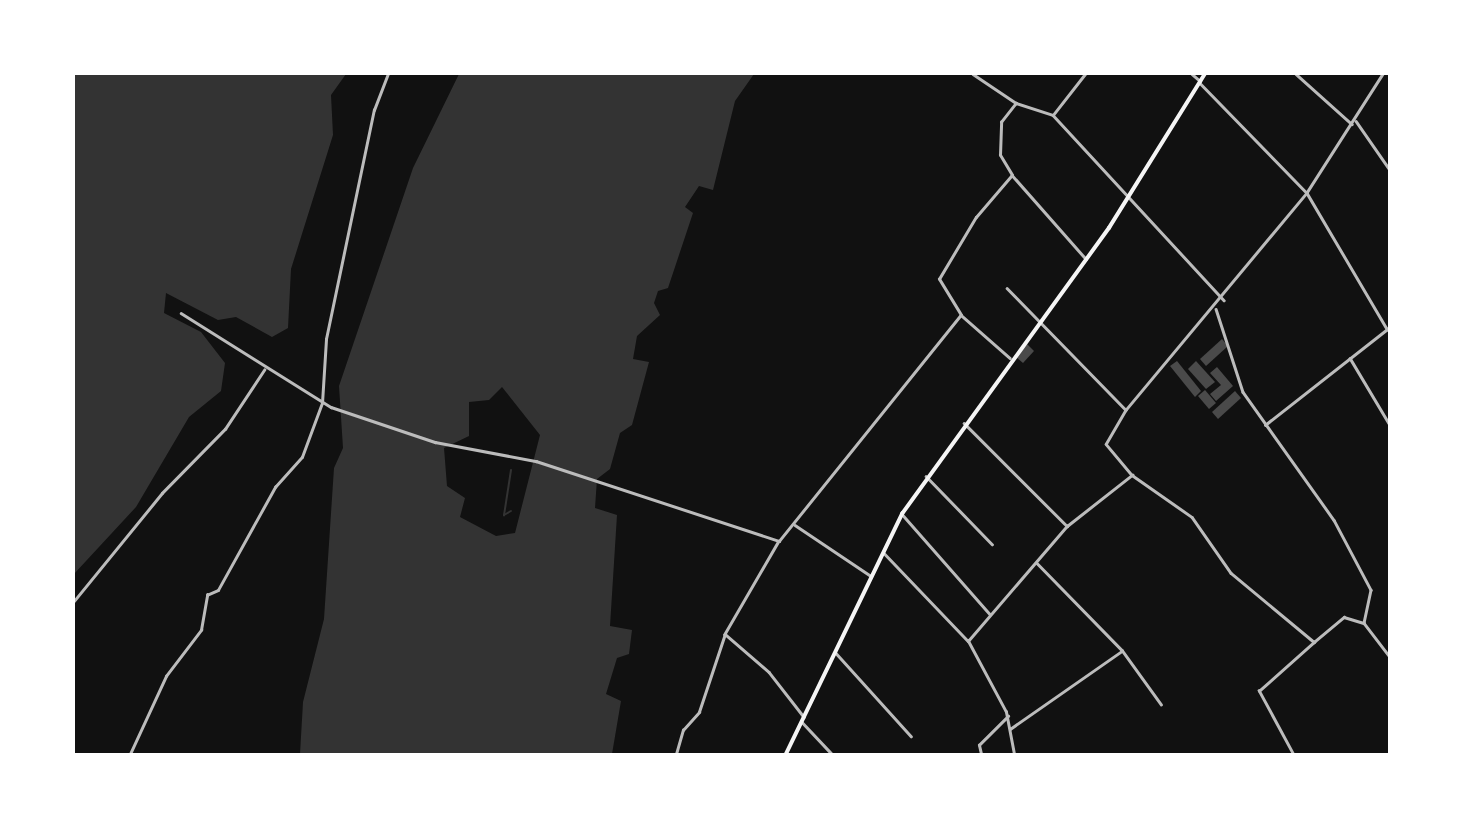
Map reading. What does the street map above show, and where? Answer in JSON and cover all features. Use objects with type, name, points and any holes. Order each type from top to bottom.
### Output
[{"type":"main road","points":[[786,754],[902,514],[1010,358],[1086,259],[1205,74]]},
{"type":"street","points":[[130,754],[166,676],[201,630],[207,595],[218,590],[275,487],[302,457],[322,403],[326,339],[374,110],[388,74]]},
{"type":"street","points":[[973,74],[1016,103],[1053,115],[1126,198],[1224,300]]},
{"type":"street","points":[[1053,115],[1085,74]]},
{"type":"street","points":[[1192,74],[1307,193],[1388,328],[1265,425]]},
{"type":"street","points":[[1296,74],[1353,122],[1390,170]]},
{"type":"street","points":[[1314,642],[1231,573],[1192,517],[1132,475],[1106,444],[1126,410],[1224,300],[1307,193],[1382,74]]},
{"type":"street","points":[[1016,103],[1001,122],[998,141],[1012,176],[1086,259]]},
{"type":"street","points":[[1010,358],[961,315],[939,279],[975,217],[1012,176]]},
{"type":"street","points":[[1007,288],[1126,410]]},
{"type":"street","points":[[1216,309],[1243,391],[1334,520],[1371,590],[1364,623]]},
{"type":"street","points":[[181,313],[264,370],[331,407],[435,442],[509,453],[779,541]]},
{"type":"street","points":[[676,754],[683,730],[699,712],[725,634],[779,541],[795,525],[961,315]]},
{"type":"street","points":[[1349,358],[1390,425]]},
{"type":"street","points":[[74,601],[162,493],[225,429],[264,370]]},
{"type":"street","points":[[964,422],[1067,526]]},
{"type":"street","points":[[968,641],[1067,526],[1132,475]]},
{"type":"street","points":[[926,477],[992,544]]},
{"type":"street","points":[[902,514],[990,614]]},
{"type":"street","points":[[795,525],[871,576]]},
{"type":"street","points":[[884,553],[968,641],[1008,716],[1014,754]]},
{"type":"street","points":[[1037,563],[1122,650],[1161,704]]},
{"type":"street","points":[[1293,754],[1259,691],[1339,618],[1364,623],[1390,657]]},
{"type":"street","points":[[725,634],[769,672],[803,720],[832,754]]},
{"type":"street","points":[[1010,729],[1122,650]]},
{"type":"street","points":[[836,653],[911,736]]},
{"type":"street","points":[[981,754],[983,740],[1008,716]]},
{"type":"shaded area","points":[[74,74],[346,74],[331,95],[333,135],[291,269],[288,328],[272,337],[236,317],[218,320],[166,293],[164,313],[201,332],[225,363],[221,391],[189,417],[136,507],[74,574]]},
{"type":"shaded area","points":[[459,74],[754,74],[735,101],[713,190],[699,186],[685,207],[693,213],[668,288],[658,291],[654,303],[660,315],[637,336],[633,359],[649,362],[632,425],[620,433],[610,469],[597,479],[595,508],[617,515],[610,626],[632,630],[629,654],[617,658],[606,694],[621,701],[612,754],[300,754],[303,702],[324,619],[334,468],[343,448],[339,386],[413,168]],"holes":[[[502,387],[540,435],[515,533],[496,536],[460,517],[465,498],[447,486],[444,448],[469,436],[469,402],[489,400]]]},
{"type":"building","points":[[1222,339],[1228,346],[1206,366],[1200,359]]},
{"type":"building","points":[[1027,344],[1034,351],[1023,363],[1016,357]]},
{"type":"building","points":[[1177,361],[1201,391],[1195,397],[1170,366]]},
{"type":"building","points":[[1196,361],[1215,382],[1206,389],[1188,369]]},
{"type":"building","points":[[1217,367],[1233,386],[1216,401],[1210,394],[1221,385],[1210,373]]},
{"type":"building","points":[[1205,390],[1216,403],[1209,409],[1198,396]]},
{"type":"building","points":[[1235,391],[1241,398],[1218,419],[1212,412]]},
{"type":"waterway","points":[[511,470],[504,515],[511,511]]}]
